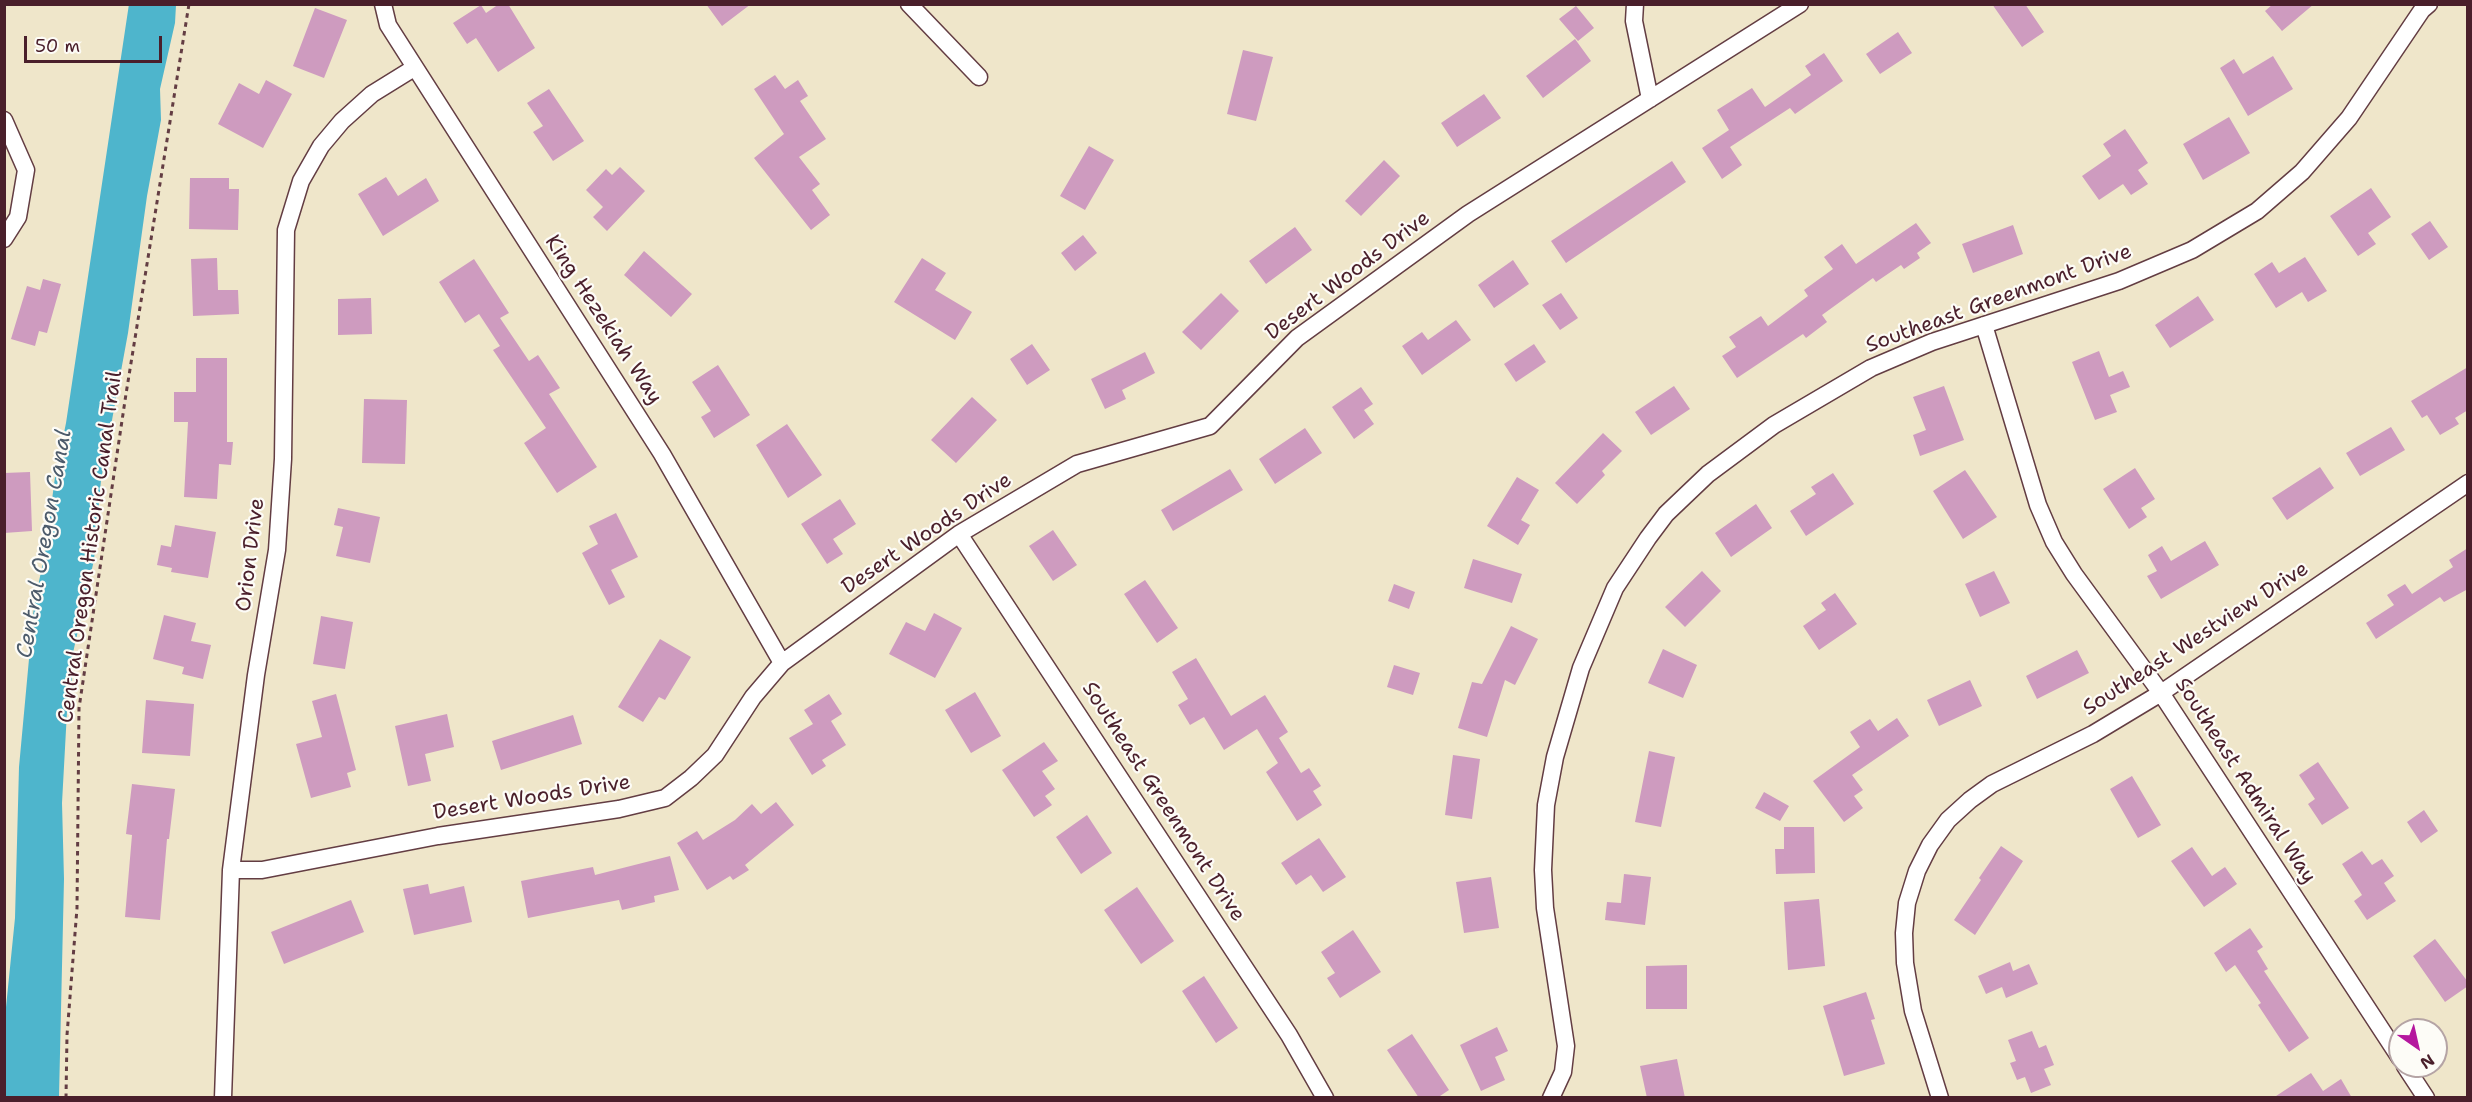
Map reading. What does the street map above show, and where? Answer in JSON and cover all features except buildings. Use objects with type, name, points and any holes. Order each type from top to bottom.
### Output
[{"type":"street","name":"King Hezekiah Way","points":[[383,4],[388,25],[414,68],[662,454],[782,663]]},
{"type":"street","points":[[909,4],[979,77]]},
{"type":"street","points":[[1635,4],[1634,21],[1650,99]]},
{"type":"street","name":"Desert Woods Drive","points":[[231,870],[262,870],[438,836],[619,809],[665,798],[715,755],[753,697],[782,663],[959,534],[1077,464],[1210,426],[1297,338],[1468,214],[1800,4]]},
{"type":"street","name":"Southeast Greenmont Drive","points":[[1551,1098],[1563,1072],[1566,1046],[1545,908],[1543,860],[1546,805],[1566,713],[1581,668],[1615,588],[1648,537],[1686,494],[1708,474],[1774,425],[1872,368],[1932,342],[2119,281],[2192,250],[2257,212],[2302,172],[2349,118],[2422,10],[2429,4]]},
{"type":"street","name":"Orion Drive","points":[[223,1098],[231,870],[256,675],[277,550],[283,459],[286,230],[301,181],[321,146],[342,121],[372,94],[414,68]]},
{"type":"street","points":[[4,120],[26,170],[18,217],[4,239]]},
{"type":"street","name":"Southeast Admiral Way","points":[[1984,325],[2038,505],[2054,542],[2074,574],[2161,693],[2388,1040]]},
{"type":"street","name":"Southeast Westview Drive","points":[[1940,1098],[1913,1011],[1905,963],[1904,933],[1907,903],[1922,858],[1948,820],[1982,790],[2093,734],[2161,693],[2468,483]]},
{"type":"street","name":"Southeast Greenmont Drive","points":[[959,534],[1289,1035],[1325,1098]]},
{"type":"street","points":[[2413,1078],[2426,1098]]},
{"type":"path","name":"Central Oregon Historic Canal Trail","points":[[66,1098],[67,1035],[78,908],[79,708],[126,394],[189,4]]},
{"type":"water","points":[[129,4],[176,5],[175,23],[160,89],[161,120],[147,196],[128,333],[101,480],[94,560],[70,666],[72,680],[68,693],[62,803],[64,879],[59,1097],[5,1097],[5,1017],[15,918],[19,767],[34,605],[45,553],[55,477],[66,423]]},
{"type":"water label","name":"Central Oregon Canal","points":[[45,544]]}]
